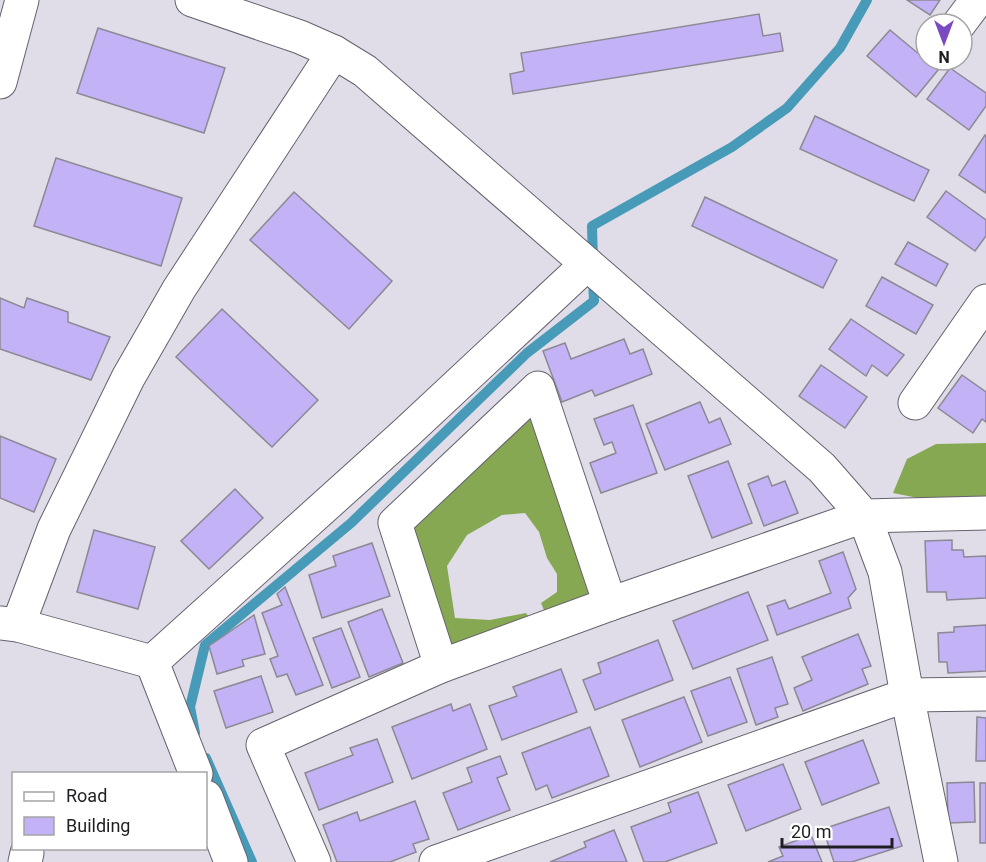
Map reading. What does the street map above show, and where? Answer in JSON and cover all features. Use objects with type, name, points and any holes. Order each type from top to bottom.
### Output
[{"type":"street","points":[[0,82],[22,0]]},
{"type":"street","points":[[192,0],[300,37],[334,52],[365,71],[822,468],[864,516],[885,572],[941,862],[948,862]]},
{"type":"street","points":[[152,662],[9,624],[128,378],[179,289],[334,52]]},
{"type":"street","points":[[152,662],[406,433],[587,264]]},
{"type":"street","points":[[915,403],[986,301]]},
{"type":"street","points":[[441,666],[395,523],[538,388],[610,604]]},
{"type":"street","points":[[314,862],[263,745],[441,666],[610,604],[864,516],[986,513]]},
{"type":"street","points":[[152,662],[195,772]]},
{"type":"street","points":[[436,862],[907,695],[986,694]]},
{"type":"street","points":[[207,800],[231,862]]},
{"type":"green space","points":[[530,405],[601,600],[549,622],[541,603],[557,592],[557,574],[547,558],[539,532],[525,513],[502,515],[467,535],[447,566],[455,618],[490,620],[526,613],[534,624],[444,661],[406,526]]},
{"type":"green space","points":[[986,443],[986,501],[938,502],[893,493],[907,459],[936,444]]},
{"type":"building","points":[[907,0],[940,0],[932,12],[925,12]]},
{"type":"building","points":[[759,14],[763,36],[780,33],[783,51],[513,94],[510,74],[524,71],[521,53]]},
{"type":"building","points":[[98,28],[225,68],[204,133],[77,93]]},
{"type":"building","points":[[890,30],[914,50],[914,72],[936,72],[916,97],[867,56]]},
{"type":"building","points":[[947,72],[956,72],[986,93],[986,106],[969,130],[927,99]]},
{"type":"building","points":[[815,116],[929,170],[914,201],[800,149]]},
{"type":"building","points":[[986,136],[986,193],[959,175]]},
{"type":"building","points":[[56,158],[182,198],[161,266],[34,226]]},
{"type":"building","points":[[946,191],[986,220],[986,236],[975,251],[927,217]]},
{"type":"building","points":[[294,192],[392,281],[349,329],[250,240]]},
{"type":"building","points":[[705,197],[837,260],[823,288],[692,226]]},
{"type":"building","points":[[908,242],[948,264],[936,286],[895,264]]},
{"type":"building","points":[[882,277],[933,305],[916,334],[866,306]]},
{"type":"building","points":[[0,298],[24,308],[27,298],[68,312],[68,322],[110,337],[91,380],[0,349]]},
{"type":"building","points":[[222,309],[318,400],[272,447],[176,357]]},
{"type":"building","points":[[851,319],[904,355],[887,376],[872,365],[866,376],[829,349]]},
{"type":"building","points":[[624,339],[630,354],[643,349],[652,374],[595,396],[592,390],[562,402],[543,351],[565,343],[571,359]]},
{"type":"building","points":[[821,365],[867,397],[845,428],[799,396]]},
{"type":"building","points":[[962,375],[986,392],[986,422],[982,419],[973,433],[938,408]]},
{"type":"building","points":[[700,402],[709,423],[720,418],[731,444],[665,470],[646,424]]},
{"type":"building","points":[[633,405],[657,473],[601,493],[590,463],[616,453],[612,442],[604,445],[594,419]]},
{"type":"building","points":[[0,436],[56,459],[34,512],[0,498]]},
{"type":"building","points":[[728,461],[752,523],[712,538],[688,476]]},
{"type":"building","points":[[768,476],[772,486],[785,481],[798,513],[764,526],[748,484]]},
{"type":"building","points":[[235,489],[263,518],[209,569],[181,541]]},
{"type":"building","points":[[94,530],[155,547],[138,609],[77,592]]},
{"type":"building","points":[[952,540],[952,550],[963,550],[964,557],[986,556],[986,598],[947,600],[946,592],[927,592],[925,541]]},
{"type":"building","points":[[372,543],[390,596],[322,618],[309,575],[336,566],[333,556]]},
{"type":"building","points":[[843,552],[856,589],[848,598],[851,608],[777,635],[767,606],[785,600],[789,609],[831,593],[819,561]]},
{"type":"building","points":[[285,587],[323,685],[296,695],[287,674],[277,677],[270,659],[278,656],[262,613],[282,605],[277,594]]},
{"type":"building","points":[[748,592],[768,640],[693,669],[673,621]]},
{"type":"building","points":[[382,609],[403,663],[369,677],[348,622]]},
{"type":"building","points":[[254,615],[265,654],[242,660],[244,666],[217,674],[209,646]]},
{"type":"building","points":[[986,625],[986,671],[948,673],[947,662],[939,662],[938,633],[954,632],[954,627]]},
{"type":"building","points":[[341,628],[360,677],[332,688],[313,638]]},
{"type":"building","points":[[858,634],[871,666],[862,669],[868,684],[803,711],[794,688],[812,680],[802,657]]},
{"type":"building","points":[[658,640],[673,680],[595,710],[583,680],[601,673],[598,663]]},
{"type":"building","points":[[772,657],[788,704],[775,708],[778,717],[756,725],[737,669]]},
{"type":"building","points":[[561,669],[577,712],[502,740],[489,706],[517,696],[513,687]]},
{"type":"building","points":[[261,676],[273,712],[226,728],[214,691]]},
{"type":"building","points":[[730,677],[747,722],[708,736],[691,691]]},
{"type":"building","points":[[684,697],[702,742],[640,767],[622,720]]},
{"type":"building","points":[[451,704],[453,711],[470,704],[487,749],[412,779],[392,727]]},
{"type":"building","points":[[977,717],[986,718],[986,761],[976,761]]},
{"type":"building","points":[[590,727],[609,776],[552,798],[547,785],[536,790],[522,753]]},
{"type":"building","points":[[377,739],[393,782],[319,810],[305,773],[353,755],[350,748]]},
{"type":"building","points":[[863,740],[879,783],[822,805],[805,762]]},
{"type":"building","points":[[500,756],[507,774],[497,778],[510,810],[458,830],[443,793],[472,782],[467,768]]},
{"type":"building","points":[[783,764],[801,809],[746,831],[728,785]]},
{"type":"building","points":[[974,782],[975,822],[948,823],[947,783]]},
{"type":"building","points":[[980,783],[986,783],[986,843],[980,843]]},
{"type":"building","points":[[698,792],[717,843],[665,862],[644,862],[631,827],[671,812],[668,803]]},
{"type":"building","points":[[415,801],[429,839],[413,844],[416,852],[390,862],[337,862],[323,825],[357,812],[360,821]]},
{"type":"building","points":[[889,807],[902,846],[852,862],[834,862],[823,829]]},
{"type":"building","points":[[614,830],[627,862],[550,862],[586,847],[584,842]]},
{"type":"building","points":[[811,835],[822,862],[768,862],[783,856],[779,847]]},
{"type":"waterway","points":[[593,260],[592,226],[732,147],[787,108],[840,48],[867,0]]},
{"type":"waterway","points":[[195,733],[190,707],[205,645],[351,523],[527,353],[594,301],[593,279]]},
{"type":"waterway","points":[[206,758],[252,862]]}]
